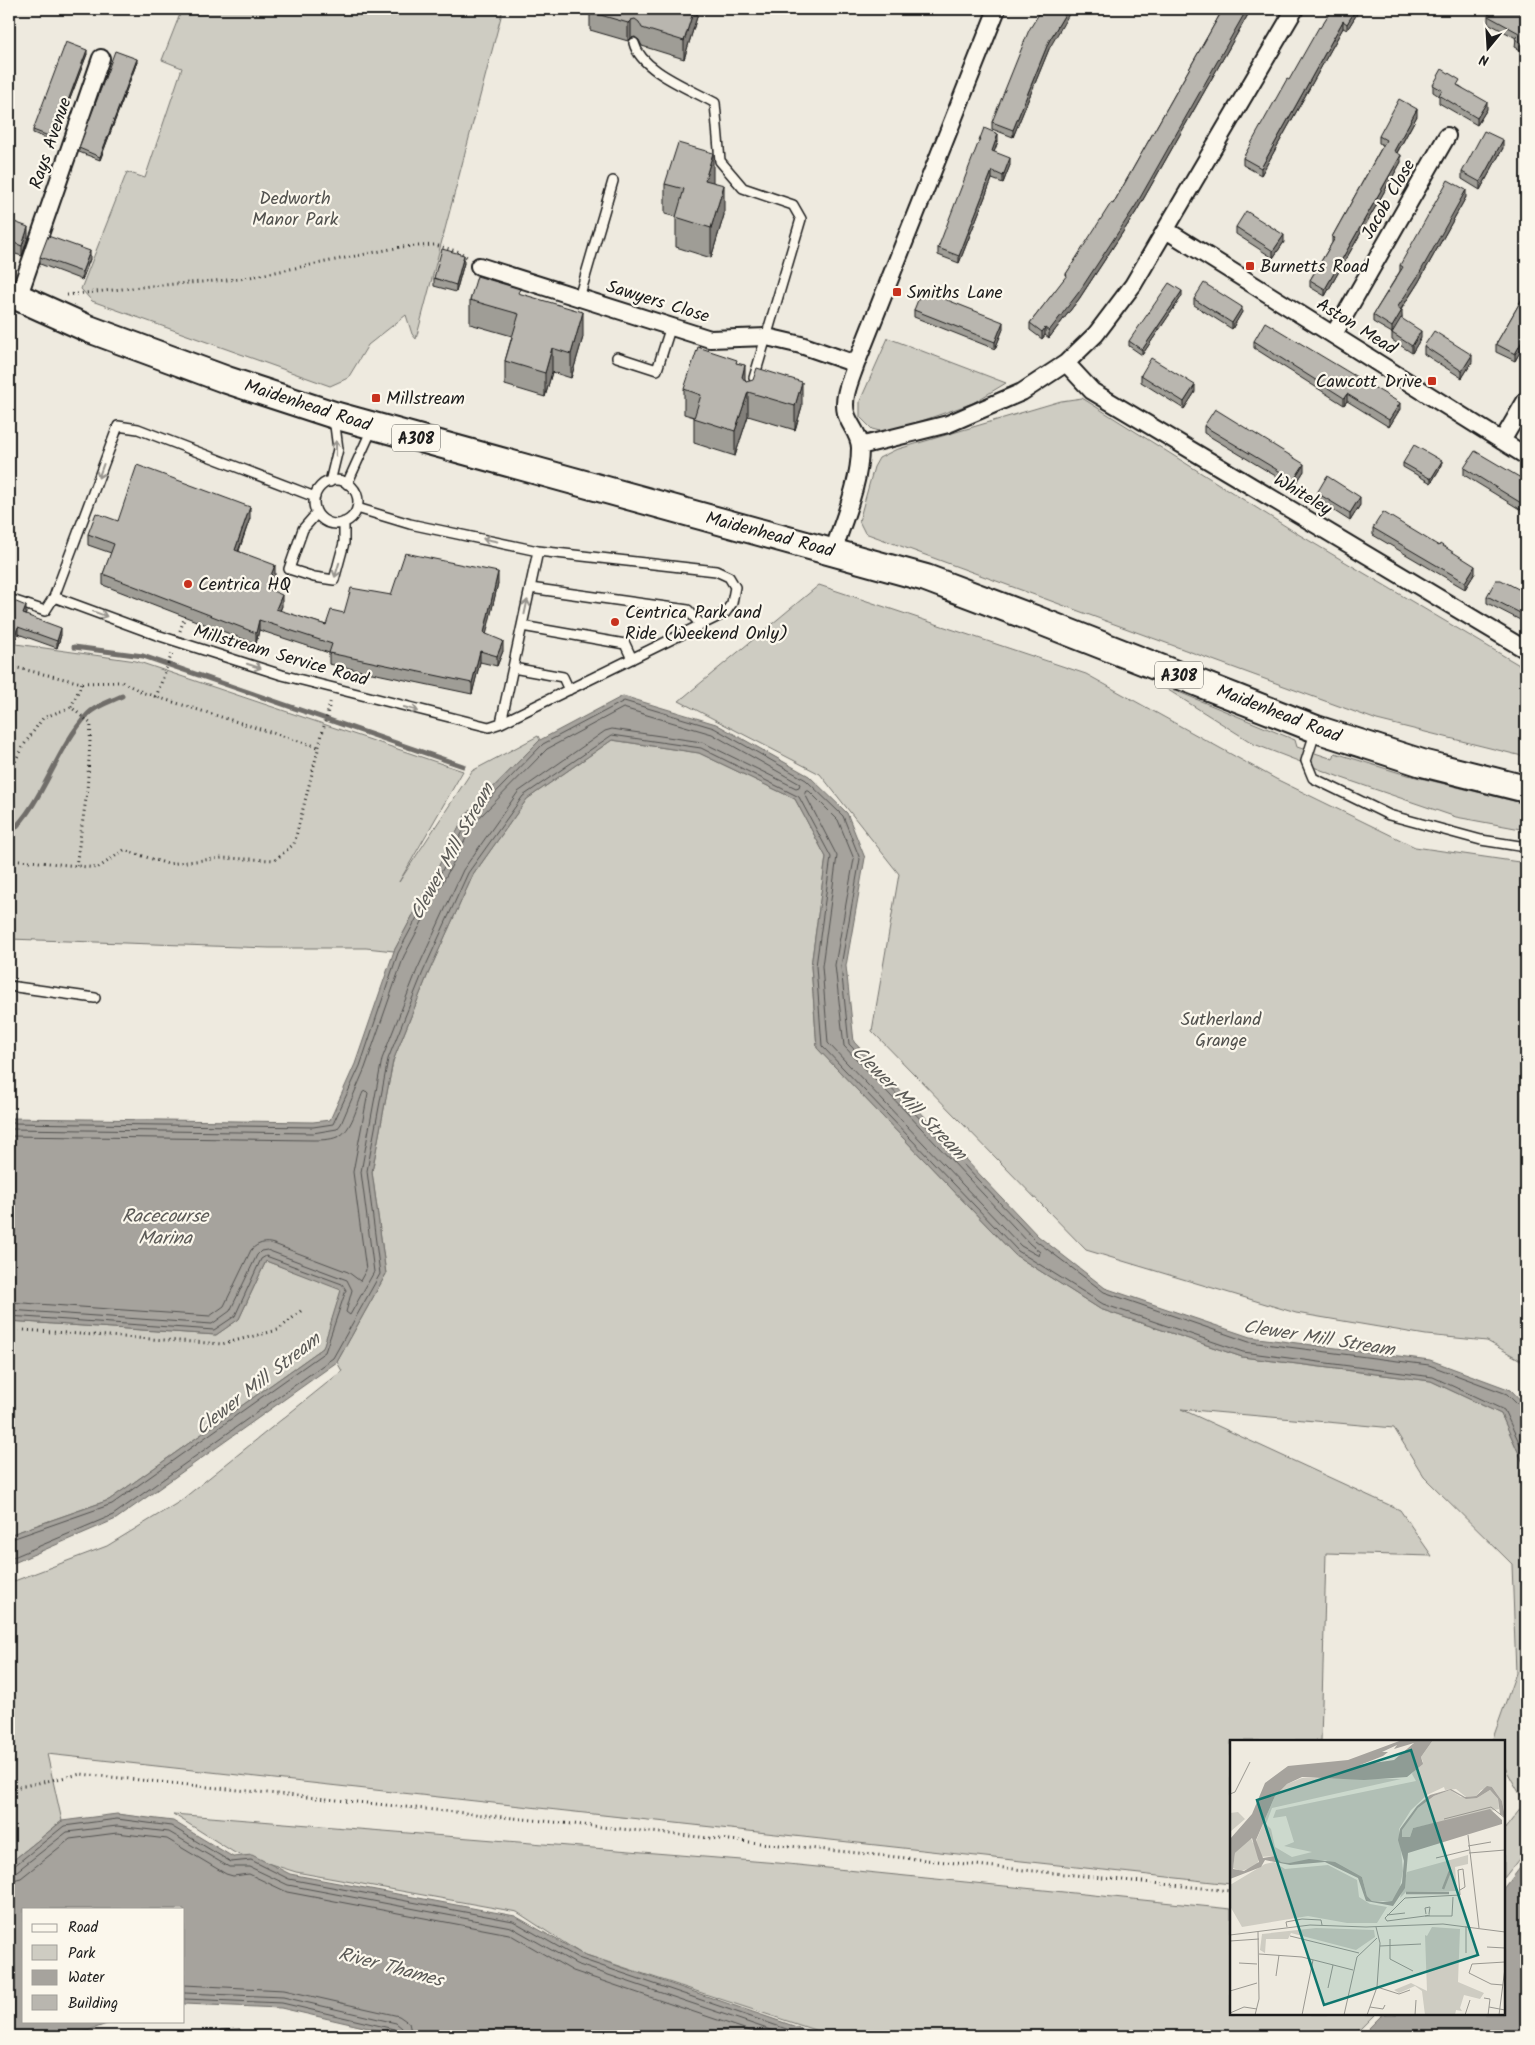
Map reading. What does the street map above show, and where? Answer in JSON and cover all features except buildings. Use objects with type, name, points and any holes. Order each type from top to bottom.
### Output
[{"type":"main road","name":"Maidenhead Road","points":[[20,298],[89,329],[227,380],[334,415],[926,578],[1316,729],[1422,764],[1526,790]]},
{"type":"street","points":[[833,552],[857,476],[860,446],[856,431],[846,413],[846,393],[997,9]]},
{"type":"street","points":[[860,446],[948,424],[1022,392],[1066,363],[1102,327],[1133,285],[1295,9]]},
{"type":"street","name":"Rays Avenue","points":[[20,298],[101,58]]},
{"type":"street","name":"Jacob Close","points":[[1334,334],[1447,136]]},
{"type":"street","name":"Aston Mead","points":[[1166,230],[1526,456]]},
{"type":"street","name":"Sawyers Close","points":[[479,266],[710,339],[767,337],[801,345],[856,364]]},
{"type":"street","name":"Whiteley","points":[[1066,363],[1092,390],[1526,650]]},
{"type":"street","points":[[1502,442],[1526,400]]},
{"type":"lane","points":[[634,43],[637,53],[652,70],[715,103],[720,161],[743,188],[793,205],[801,219],[750,391]]},
{"type":"lane","points":[[579,298],[613,181]]},
{"type":"lane","points":[[617,357],[657,370],[671,326]]},
{"type":"lane","points":[[330,482],[338,449],[334,415]]},
{"type":"lane","points":[[9,599],[45,611],[54,597],[118,426],[138,429],[315,497]]},
{"type":"lane","points":[[347,484],[373,426]]},
{"type":"lane","points":[[336,481],[347,484],[355,493],[357,508],[354,515],[344,522],[332,524],[325,522],[317,513],[315,497],[321,486],[330,482],[336,481]]},
{"type":"lane","name":"Millstream Service Road","points":[[54,597],[157,635],[282,675],[473,725],[488,727],[501,723],[701,625],[724,613],[732,603],[735,587],[729,577],[716,571],[538,550],[410,524],[357,508]]},
{"type":"lane","points":[[317,513],[302,529],[289,569],[314,577],[334,580],[344,543],[344,522]]},
{"type":"lane","points":[[501,723],[538,550]]},
{"type":"lane","points":[[530,588],[688,610],[701,625]]},
{"type":"lane","points":[[522,626],[625,644],[632,659]]},
{"type":"lane","points":[[513,668],[563,678],[569,690]]},
{"type":"lane","points":[[1316,729],[1306,761],[1312,778],[1389,815],[1481,840],[1526,847]]},
{"type":"lane","points":[[9,986],[95,998]]},
{"type":"path","points":[[20,298],[240,279],[401,247],[434,245],[460,252],[479,266]]},
{"type":"path","points":[[156,697],[168,665]]},
{"type":"path","points":[[9,666],[82,683],[122,682],[156,697],[318,747]]},
{"type":"path","points":[[9,775],[21,749],[44,718],[70,707],[82,683]]},
{"type":"path","points":[[70,707],[91,724],[87,792],[76,866]]},
{"type":"path","points":[[9,859],[98,868],[124,850],[168,864],[222,858],[275,860],[294,844],[327,714]]},
{"type":"path","points":[[9,1330],[222,1344],[278,1330],[302,1310]]},
{"type":"path","points":[[9,1789],[81,1774],[1230,1892]]},
{"type":"green space","name":"Dedworth Manor Park","points":[[182,9],[503,9],[416,339],[412,334],[406,315],[368,345],[348,378],[330,386],[92,301],[81,289],[127,172],[145,178],[182,68],[162,60]]},
{"type":"green space","points":[[888,338],[1006,383],[973,403],[887,433],[872,429],[860,417],[860,401]]},
{"type":"green space","points":[[1082,398],[1298,534],[1526,669],[1526,757],[1377,720],[865,533],[859,521],[874,467],[879,458],[895,450],[1061,401]]},
{"type":"green space","name":"Sutherland Grange","points":[[819,585],[1086,674],[1276,779],[1415,847],[1526,863],[1526,1363],[1487,1341],[1426,1335],[1296,1313],[1086,1250],[872,1031],[899,874],[820,774],[679,701]]},
{"type":"green space","points":[[9,643],[136,661],[463,771],[399,882],[472,771],[538,736],[540,740],[465,816],[394,951],[366,948],[269,948],[9,939]]},
{"type":"green space","points":[[1157,683],[1295,740],[1297,747],[1333,759],[1335,753],[1400,773],[1526,804],[1526,830],[1456,817],[1342,778],[1254,744]]},
{"type":"green space","points":[[612,740],[699,753],[795,799],[826,857],[811,966],[817,1048],[1015,1255],[1100,1309],[1242,1357],[1431,1381],[1501,1414],[1526,1469],[1526,1850],[1505,1877],[1505,1829],[1525,1803],[1505,1768],[1505,1740],[1492,1740],[1516,1673],[1512,1564],[1424,1477],[1394,1428],[1181,1409],[1400,1510],[1432,1556],[1326,1553],[1321,1740],[1230,1740],[1230,1884],[47,1754],[62,1821],[11,1862],[9,1866],[9,1583],[107,1546],[179,1502],[342,1371],[337,1362],[386,1274],[372,1172],[393,1061],[428,974],[473,875],[527,799]]},
{"type":"green space","points":[[266,1261],[342,1289],[323,1348],[109,1500],[9,1535],[9,1321],[216,1335],[239,1319]]},
{"type":"green space","points":[[173,1814],[778,1863],[1230,1909],[1230,2015],[1374,2015],[1359,2030],[1346,2036],[833,2036],[580,1953],[517,1912],[296,1872],[235,1853]]},
{"type":"water","points":[[623,696],[716,724],[809,776],[847,813],[865,858],[846,966],[854,1042],[1038,1236],[1105,1288],[1250,1337],[1430,1360],[1511,1390],[1526,1406],[1526,1469],[1501,1414],[1431,1381],[1242,1357],[1100,1309],[1015,1255],[817,1048],[811,966],[826,857],[795,799],[699,753],[612,740],[527,799],[473,875],[428,974],[393,1061],[372,1172],[386,1274],[337,1362],[116,1519],[9,1565],[9,1535],[109,1500],[323,1348],[341,1290],[266,1261],[239,1319],[216,1335],[9,1321],[9,1118],[313,1122],[330,1120],[355,1064],[394,951],[465,816],[540,740]]},
{"type":"water","name":"River Thames","points":[[117,1814],[173,1821],[233,1857],[252,1855],[290,1874],[515,1916],[580,1953],[823,2036],[403,2036],[281,2008],[185,2004],[185,1908],[22,1908],[22,2022],[112,2022],[73,2036],[9,2036],[9,1866],[11,1862],[62,1821]]},
{"type":"water","points":[[1526,1860],[1526,2036],[1356,2036],[1366,2031],[1382,2015],[1505,2015],[1505,1888]]},
{"type":"waterway","points":[[74,647],[143,656],[463,766]]},
{"type":"waterway","points":[[9,834],[31,807],[67,743],[88,714],[99,706],[122,696]]},
{"type":"place","name":"Burnetts Road","points":[[1250,266]]},
{"type":"place","name":"Smiths Lane","points":[[897,292]]},
{"type":"place","name":"Cawcott Drive","points":[[1432,381]]},
{"type":"place","name":"Millstream","points":[[376,398]]},
{"type":"place","name":"Centrica HQ","points":[[188,584]]},
{"type":"place","name":"Centrica Park and Ride (Weekend Only)","points":[[615,622]]},
{"type":"water label","name":"Clewer Mill Stream","points":[[451,851]]},
{"type":"water label","name":"Clewer Mill Stream","points":[[910,1102]]},
{"type":"water label","name":"Racecourse Marina","points":[[165,1226]]},
{"type":"water label","name":"Clewer Mill Stream","points":[[1319,1337]]},
{"type":"water label","name":"Clewer Mill Stream","points":[[257,1383]]}]
